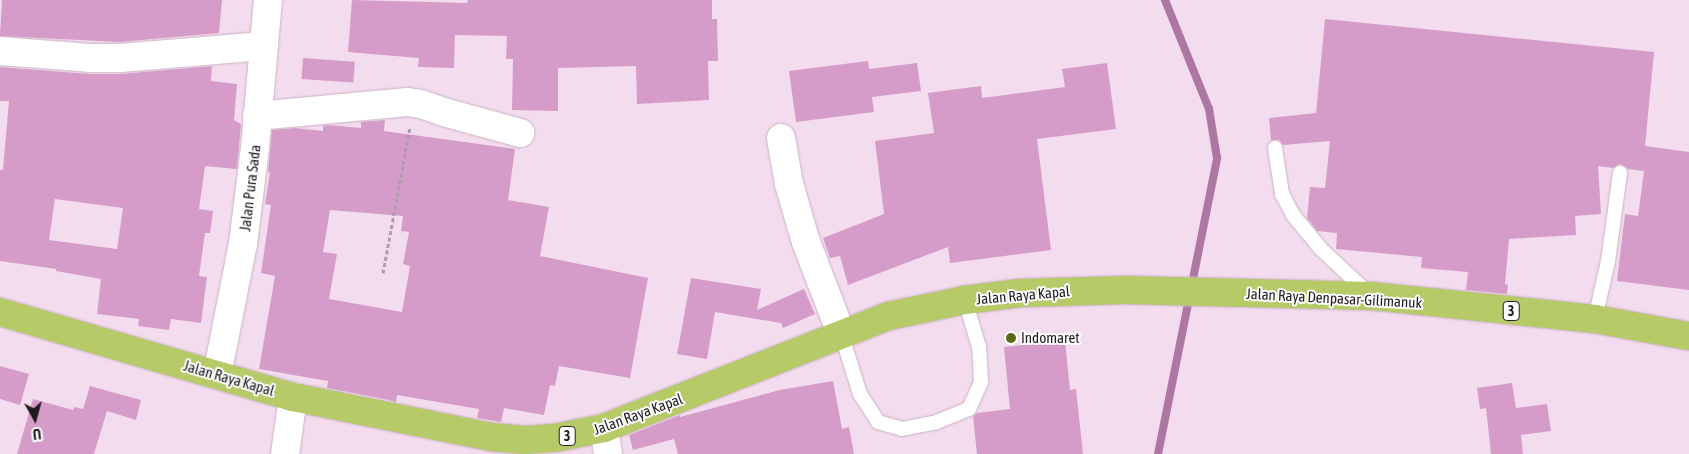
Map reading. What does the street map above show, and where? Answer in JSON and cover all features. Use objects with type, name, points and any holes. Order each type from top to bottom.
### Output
[{"type":"highway","name":"Jalan Raya Kapal","points":[[0,312],[293,397],[490,438],[524,440],[555,438],[606,441],[841,334],[889,316],[965,300],[1020,293],[1126,290]]},
{"type":"highway","name":"Jalan Raya Denpasar-Gilimanuk","points":[[1126,290],[1372,296],[1596,319],[1689,336]]},
{"type":"street","name":"Jalan Pura Sada","points":[[217,374],[243,244],[268,0]]},
{"type":"street","points":[[0,51],[90,58],[120,58],[264,46]]},
{"type":"street","points":[[257,116],[407,102],[421,104],[447,114],[520,134]]},
{"type":"street","points":[[781,138],[789,184],[803,234],[841,334]]},
{"type":"street","points":[[285,454],[293,397]]},
{"type":"lane","points":[[1276,148],[1282,194],[1293,215],[1321,249],[1372,296]]},
{"type":"lane","points":[[1596,319],[1608,261],[1620,173]]},
{"type":"lane","points":[[841,334],[860,394],[878,422],[902,429],[934,423],[969,410],[981,382],[979,347],[965,300]]},
{"type":"path","points":[[384,273],[408,133],[421,104]]},
{"type":"building","points":[[2,0],[222,0],[219,33],[119,42],[0,36]]},
{"type":"building","points":[[352,0],[467,3],[468,0],[712,0],[712,19],[717,19],[718,61],[708,61],[709,100],[637,104],[636,66],[558,68],[558,111],[512,110],[513,59],[506,59],[507,36],[455,35],[454,68],[418,67],[419,58],[348,52]]},
{"type":"building","points":[[1325,19],[1654,52],[1645,146],[1689,152],[1689,290],[1617,281],[1625,214],[1638,216],[1644,171],[1628,169],[1621,164],[1613,168],[1598,166],[1601,214],[1575,216],[1576,235],[1509,239],[1505,284],[1508,285],[1507,294],[1466,290],[1468,272],[1421,268],[1422,257],[1336,249],[1337,233],[1317,231],[1307,218],[1310,187],[1325,188],[1330,141],[1283,145],[1279,140],[1271,140],[1269,118],[1316,113]]},
{"type":"building","points":[[303,58],[355,62],[353,83],[302,79]]},
{"type":"building","points":[[868,61],[869,69],[917,63],[921,91],[872,97],[874,112],[796,122],[789,71]]},
{"type":"building","points":[[1107,63],[1116,129],[1037,139],[1051,250],[950,263],[948,247],[848,285],[840,256],[830,258],[823,238],[884,214],[875,141],[934,133],[928,93],[981,86],[982,98],[1065,87],[1062,69]]},
{"type":"building","points":[[212,66],[211,81],[237,84],[234,120],[241,124],[237,169],[205,166],[199,209],[213,211],[210,233],[205,233],[199,276],[207,277],[201,323],[171,319],[169,330],[138,326],[139,319],[97,314],[101,279],[56,271],[56,269],[0,261],[0,170],[3,170],[9,101],[0,101],[0,67],[89,74],[120,74]],"holes":[[[55,199],[123,208],[117,249],[49,240]]]},
{"type":"building","points":[[385,120],[384,131],[515,149],[508,200],[549,207],[540,256],[648,278],[630,378],[559,366],[555,386],[550,385],[544,415],[504,408],[501,422],[477,418],[479,409],[397,395],[396,402],[327,388],[328,381],[259,369],[275,276],[261,273],[271,205],[265,204],[270,173],[268,172],[272,130],[295,128],[323,131],[323,126],[328,125],[361,128],[361,122]],"holes":[[[330,210],[403,216],[401,231],[409,232],[403,264],[410,266],[402,312],[329,299],[337,254],[323,252]]]},
{"type":"building","points":[[691,278],[761,289],[757,310],[804,289],[815,314],[783,328],[781,323],[715,312],[707,359],[677,354]]},
{"type":"building","points":[[1065,341],[1070,390],[1076,389],[1083,454],[977,454],[973,416],[977,413],[1010,409],[1004,347]]},
{"type":"building","points":[[0,366],[29,374],[20,405],[0,399]]},
{"type":"building","points":[[833,381],[842,429],[849,427],[854,454],[678,454],[674,439],[633,450],[629,435],[680,415],[680,417],[780,390]]},
{"type":"building","points":[[1512,383],[1516,408],[1547,404],[1551,431],[1521,435],[1523,454],[1491,454],[1486,408],[1480,409],[1477,388]]},
{"type":"building","points":[[90,386],[141,400],[136,420],[107,411],[94,454],[17,454],[33,399],[73,410],[74,407],[83,409]]},
{"type":"waterway","points":[[1158,454],[1217,158],[1209,109],[1165,0]]},
{"type":"place","name":"Indomaret","points":[[1011,338]]}]
